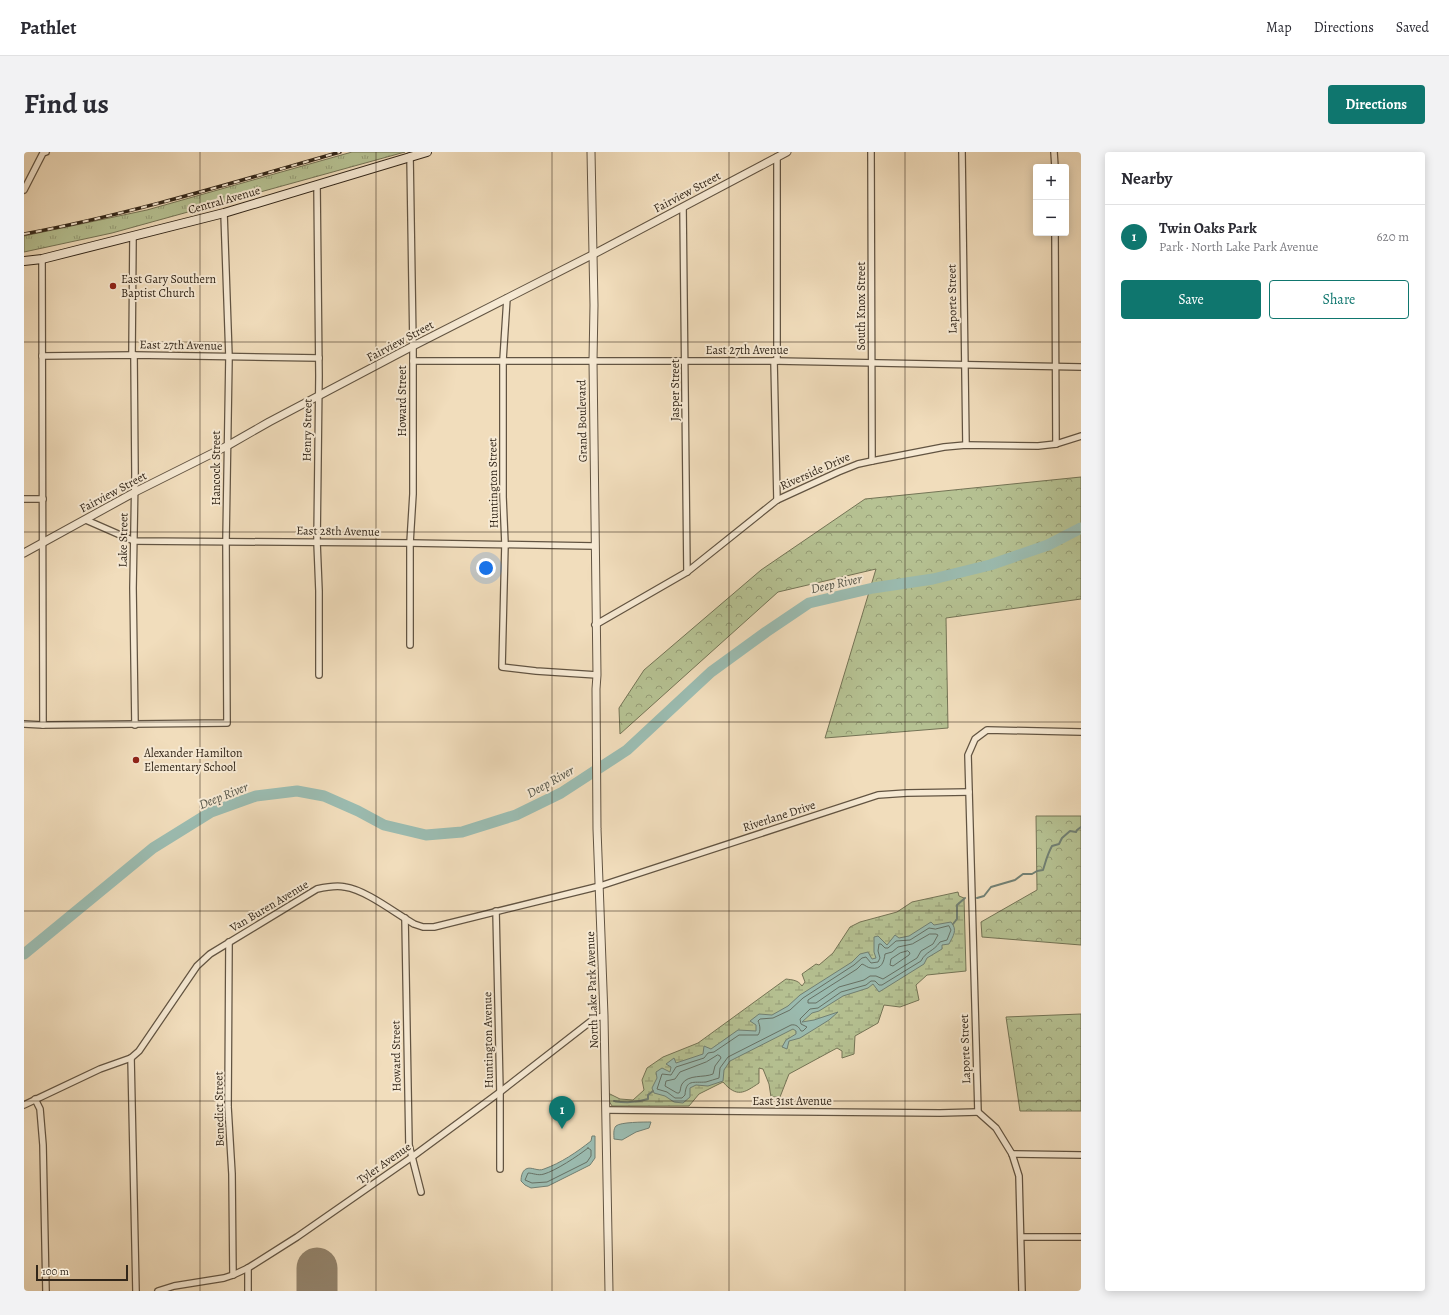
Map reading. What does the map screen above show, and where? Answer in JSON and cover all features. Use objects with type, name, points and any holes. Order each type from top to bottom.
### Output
[{"type":"main road","name":"Central Avenue","points":[[24,261],[42,258],[224,213],[427,152]]},
{"type":"street","points":[[24,190],[43,153],[46,152]]},
{"type":"street","name":"Grand Boulevard","points":[[591,152],[594,305],[593,361],[596,689]]},
{"type":"street","name":"Fairview Street","points":[[24,553],[135,492],[227,446],[413,346],[592,255],[787,152]]},
{"type":"street","name":"South Knox Street","points":[[871,152],[872,461]]},
{"type":"street","name":"Laporte Street","points":[[962,152],[966,445]]},
{"type":"street","points":[[1054,152],[1055,164]]},
{"type":"street","name":"Howard Street","points":[[410,156],[413,346],[413,494],[410,543],[410,645]]},
{"type":"street","points":[[777,157],[777,500]]},
{"type":"street","name":"Henry Street","points":[[317,184],[319,358],[317,542],[319,591],[319,675]]},
{"type":"street","name":"Jasper Street","points":[[683,207],[686,361],[687,572]]},
{"type":"street","name":"Hancock Street","points":[[135,725],[227,723],[226,541],[229,357],[224,213]]},
{"type":"street","name":"Lake Street","points":[[133,236],[135,725]]},
{"type":"street","points":[[1055,236],[1056,444]]},
{"type":"street","points":[[42,258],[43,725]]},
{"type":"street","name":"Huntington Street","points":[[507,298],[503,360],[503,497],[505,544],[502,667],[597,675]]},
{"type":"street","name":"East 27th Avenue","points":[[42,356],[133,355],[319,358]]},
{"type":"street","name":"East 27th Avenue","points":[[413,361],[776,361],[1081,367]]},
{"type":"street","name":"Riverside Drive","points":[[595,625],[687,572],[777,500],[858,464],[916,452],[966,445],[1038,446],[1056,444],[1081,436]]},
{"type":"street","points":[[24,499],[43,499]]},
{"type":"street","name":"East 28th Avenue","points":[[86,520],[134,541],[594,546]]},
{"type":"street","name":"North Lake Park Avenue","points":[[596,689],[597,829],[607,1110],[609,1291]]},
{"type":"street","points":[[24,724],[135,725]]},
{"type":"street","name":"Laporte Street","points":[[978,1112],[968,755],[976,739],[987,730],[1081,732]]},
{"type":"street","name":"Riverlane Drive","points":[[600,886],[878,795],[969,792]]},
{"type":"street","name":"Van Buren Avenue","points":[[24,1105],[100,1069],[131,1058],[139,1051],[197,966],[210,954],[317,889],[332,886],[345,887],[360,891],[423,927],[434,927],[600,886]]},
{"type":"street","name":"Huntington Avenue","points":[[496,911],[500,1169]]},
{"type":"street","name":"Howard Street","points":[[405,918],[409,1145],[421,1192]]},
{"type":"street","name":"Benedict Street","points":[[229,942],[228,1107],[232,1174],[233,1275]]},
{"type":"street","name":"Tyler Avenue","points":[[158,1291],[174,1286],[224,1278],[248,1268],[297,1237],[412,1157],[500,1092],[595,1018],[604,1016]]},
{"type":"street","points":[[131,1058],[136,1291]]},
{"type":"street","points":[[35,1099],[40,1110],[43,1145],[46,1291]]},
{"type":"street","name":"East 31st Avenue","points":[[607,1110],[932,1113],[978,1112]]},
{"type":"street","points":[[978,1112],[996,1128],[1012,1154],[1019,1176],[1022,1291]]},
{"type":"street","points":[[1012,1154],[1081,1155]]},
{"type":"street","points":[[1021,1237],[1081,1237]]},
{"type":"street","points":[[248,1268],[248,1291]]},
{"type":"green space","points":[[352,152],[405,152],[112,233],[24,252],[24,236],[147,210]]},
{"type":"green space","points":[[1081,477],[1081,599],[946,618],[948,728],[825,738],[876,569],[778,592],[620,734],[619,708],[644,670],[761,570],[865,499]]},
{"type":"green space","points":[[1036,816],[1081,816],[1081,945],[982,937],[981,922],[1037,890]]},
{"type":"green space","points":[[958,892],[959,896],[964,898],[966,971],[927,975],[916,985],[919,1000],[900,1007],[884,1005],[878,1023],[855,1036],[854,1054],[842,1058],[842,1051],[837,1048],[789,1074],[780,1097],[771,1097],[769,1084],[763,1069],[759,1068],[759,1083],[749,1089],[737,1092],[732,1090],[723,1082],[699,1094],[689,1106],[612,1106],[609,1101],[608,1093],[620,1099],[633,1100],[644,1090],[642,1080],[647,1068],[663,1057],[698,1043],[786,979],[797,981],[802,986],[805,982],[802,974],[816,964],[819,965],[833,953],[850,927],[860,922],[897,912],[912,902]]},
{"type":"green space","points":[[1081,1014],[1081,1111],[1020,1111],[1006,1017]]},
{"type":"water","points":[[931,922],[934,925],[951,922],[954,930],[949,944],[942,945],[942,949],[927,958],[924,964],[879,992],[873,984],[868,988],[843,996],[819,1011],[812,1013],[802,1022],[814,1020],[838,1012],[829,1020],[800,1038],[789,1041],[787,1049],[782,1047],[786,1040],[796,1034],[796,1031],[793,1029],[730,1061],[724,1070],[723,1081],[708,1086],[696,1085],[690,1088],[690,1097],[683,1103],[674,1102],[665,1096],[654,1093],[652,1088],[657,1078],[656,1072],[662,1068],[670,1072],[671,1067],[666,1064],[674,1058],[676,1063],[703,1054],[704,1046],[711,1049],[738,1030],[756,1031],[756,1025],[750,1021],[759,1014],[772,1015],[788,1006],[800,995],[852,962],[860,954],[868,952],[872,959],[876,958],[874,952],[874,937],[878,936],[887,945],[895,935],[899,938],[909,936]]},
{"type":"water","points":[[632,1122],[651,1122],[649,1128],[636,1132],[622,1140],[614,1139],[614,1129],[618,1125]]},
{"type":"water","points":[[592,1136],[595,1136],[595,1158],[590,1165],[548,1186],[531,1188],[521,1181],[523,1173],[526,1169],[530,1168],[542,1170],[557,1164],[591,1141]]},
{"type":"waterway","name":"Deep River","points":[[24,954],[153,848],[211,812],[256,796],[297,791],[324,796],[358,811],[384,825],[426,835],[462,832],[516,815],[561,793],[627,750],[711,672],[809,603],[873,588],[933,579],[990,565],[1048,545],[1081,528]]},
{"type":"waterway","points":[[977,898],[984,896],[991,887],[1015,880],[1023,874],[1032,874],[1043,870],[1052,846],[1059,844],[1062,838],[1070,831],[1076,832],[1081,827]]},
{"type":"waterway","points":[[953,924],[957,919],[957,905],[965,898]]},
{"type":"waterway","points":[[614,1101],[631,1102],[648,1099],[648,1095],[653,1091]]},
{"type":"runway","points":[[317,1268],[317,1291]]},
{"type":"railway","points":[[24,234],[143,207],[340,152]]},
{"type":"place","name":"East Gary Southern Baptist Church","points":[[113,286]]},
{"type":"place","name":"Alexander Hamilton Elementary School","points":[[136,760]]},
{"type":"place","name":"Twin Oaks Park","points":[[562,1129]]}]
